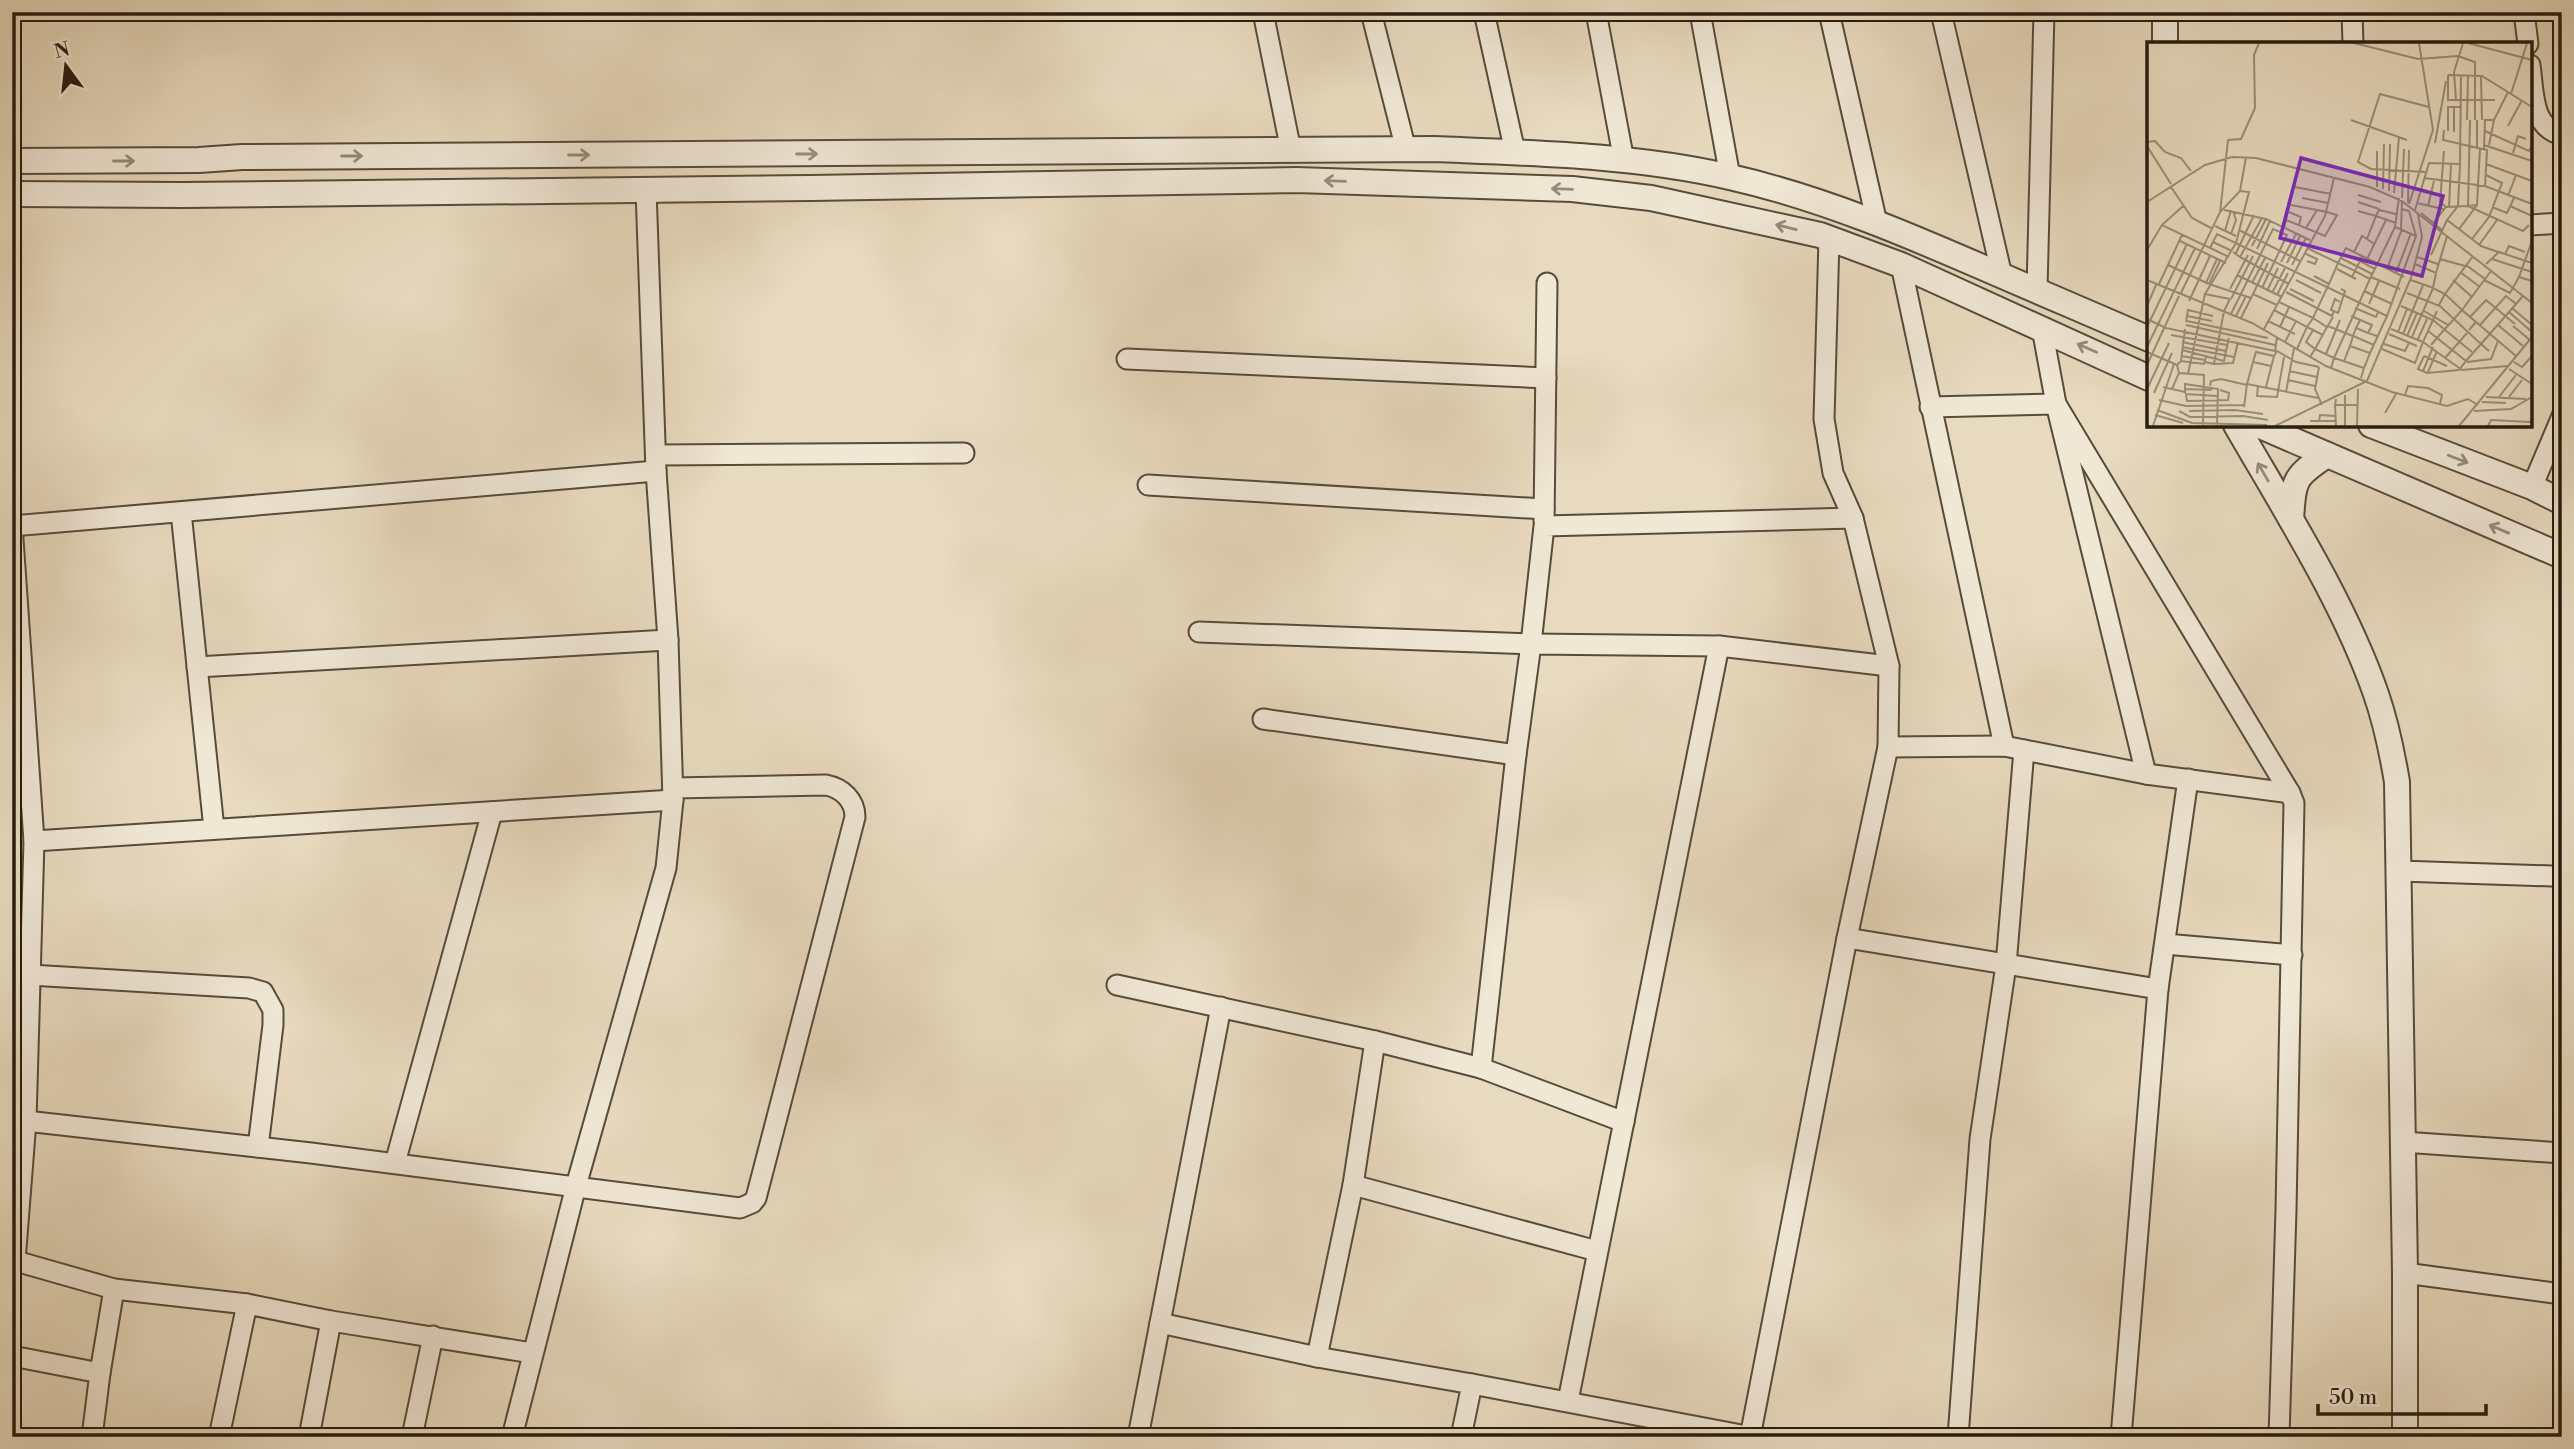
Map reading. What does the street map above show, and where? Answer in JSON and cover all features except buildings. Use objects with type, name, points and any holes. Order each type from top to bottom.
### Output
[{"type":"street","points":[[1263,12],[1291,151]]},
{"type":"street","points":[[1371,12],[1406,150]]},
{"type":"street","points":[[1484,12],[1515,152]]},
{"type":"street","points":[[1596,12],[1624,161]]},
{"type":"street","points":[[1700,12],[1730,177]]},
{"type":"street","points":[[1829,12],[1877,223]]},
{"type":"street","points":[[1941,12],[2002,276]]},
{"type":"street","points":[[2037,290],[2044,12]]},
{"type":"street","points":[[2165,12],[2165,42]]},
{"type":"street","points":[[2352,12],[2353,42]]},
{"type":"street","points":[[2524,12],[2528,42]]},
{"type":"street","points":[[2532,77],[2539,118],[2544,127],[2562,135]]},
{"type":"street","points":[[12,161],[199,160],[242,157],[1406,150],[1515,152],[1624,161],[1730,177],[1797,195],[1877,223],[2147,338]]},
{"type":"street","points":[[12,194],[646,190],[1296,180],[1572,189],[1651,198],[1724,212],[1829,239],[1901,265],[2147,377]]},
{"type":"street","points":[[512,1437],[576,1186],[666,867],[673,794],[668,640],[656,463],[646,190]]},
{"type":"street","points":[[2532,225],[2562,223]]},
{"type":"street","points":[[1160,1323],[1317,1357],[1568,1401],[1751,1437],[1847,938],[1888,747],[1889,666],[1853,518],[1833,473],[1824,419],[1829,239]]},
{"type":"street","points":[[1901,265],[2004,746]]},
{"type":"street","points":[[1481,1068],[1544,517],[1547,283]]},
{"type":"street","points":[[2042,328],[2056,404],[2146,774]]},
{"type":"street","points":[[1128,359],[1546,378]]},
{"type":"street","points":[[1930,407],[2056,404]]},
{"type":"street","points":[[2056,404],[2294,803],[2279,1437]]},
{"type":"street","points":[[2532,487],[2562,416]]},
{"type":"street","points":[[2237,427],[2291,519],[2349,629],[2376,694],[2397,782],[2405,1273],[2404,1437]]},
{"type":"street","points":[[2263,427],[2562,556]]},
{"type":"street","points":[[2376,427],[2532,487],[2562,502]]},
{"type":"street","points":[[532,1353],[331,1321],[247,1304],[114,1289],[14,1261],[26,1121],[34,841],[12,525],[181,512],[656,463],[964,453]]},
{"type":"street","points":[[2291,519],[2297,478],[2305,469],[2327,455]]},
{"type":"street","points":[[1148,485],[1544,517],[1853,518]]},
{"type":"street","points":[[181,512],[214,830]]},
{"type":"street","points":[[1199,632],[1531,645],[1719,646],[1889,666]]},
{"type":"street","points":[[197,667],[668,640]]},
{"type":"street","points":[[1568,1401],[1719,646]]},
{"type":"street","points":[[1263,719],[1516,755]]},
{"type":"street","points":[[1888,747],[2004,746],[2146,774],[2290,793]]},
{"type":"street","points":[[1958,1437],[1980,1139],[2006,965],[2024,750]]},
{"type":"street","points":[[2121,1437],[2158,989],[2188,779]]},
{"type":"street","points":[[26,1121],[258,1146],[740,1208],[752,1203],[759,1185],[855,817],[852,802],[843,792],[826,785],[673,794],[492,812],[34,841]]},
{"type":"street","points":[[395,1163],[492,812]]},
{"type":"street","points":[[2399,871],[2552,876]]},
{"type":"street","points":[[1847,938],[2158,989]]},
{"type":"street","points":[[2165,944],[2292,955]]},
{"type":"street","points":[[30,975],[249,988],[263,992],[273,1010],[273,1025],[258,1146]]},
{"type":"street","points":[[1117,985],[1376,1041],[1481,1068],[1624,1122]]},
{"type":"street","points":[[1138,1437],[1221,1007]]},
{"type":"street","points":[[1317,1357],[1353,1185],[1376,1041]]},
{"type":"street","points":[[2403,1142],[2562,1153]]},
{"type":"street","points":[[1353,1185],[1597,1251]]},
{"type":"street","points":[[2405,1273],[2562,1294]]},
{"type":"street","points":[[92,1437],[114,1289]]},
{"type":"street","points":[[219,1437],[247,1304]]},
{"type":"street","points":[[309,1437],[331,1321]]},
{"type":"street","points":[[412,1437],[433,1336]]},
{"type":"street","points":[[12,1356],[100,1373]]},
{"type":"street","points":[[1461,1437],[1472,1384]]}]
